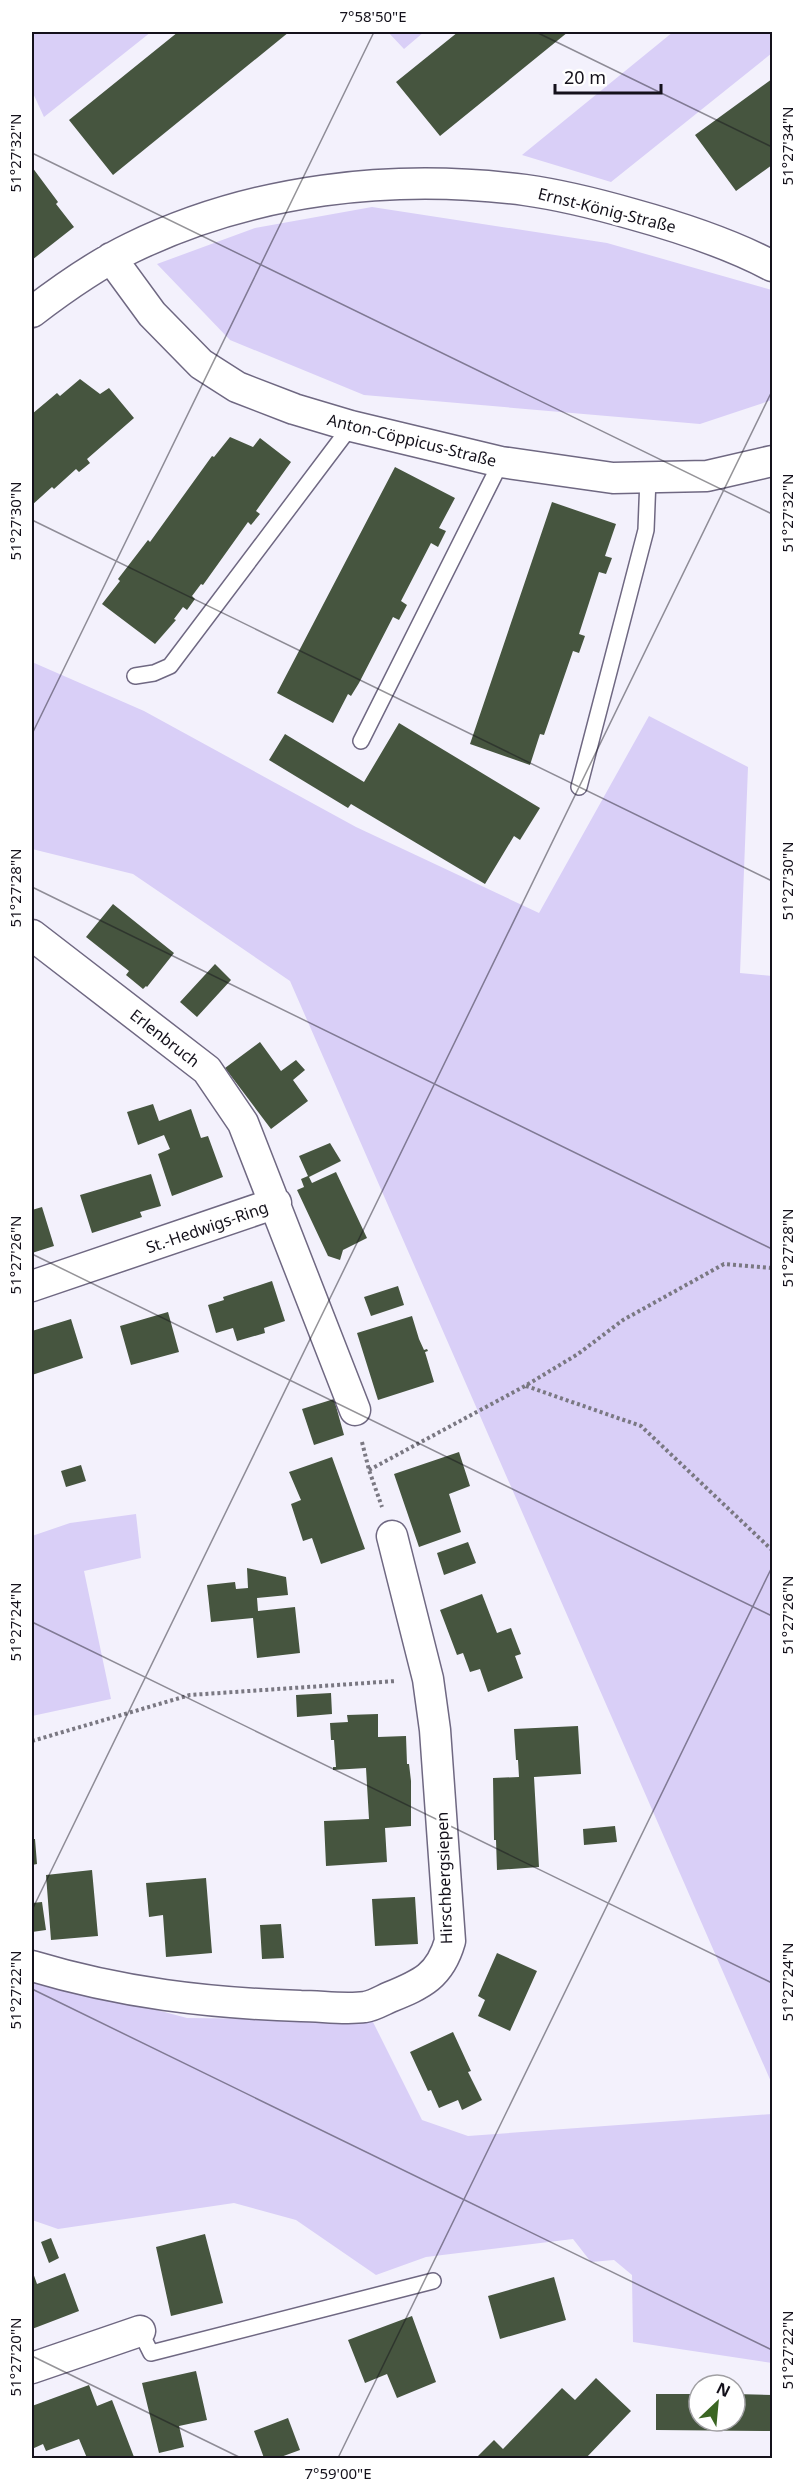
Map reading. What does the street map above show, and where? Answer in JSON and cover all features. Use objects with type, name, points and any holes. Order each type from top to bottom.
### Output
[{"type":"street","name":"Ernst-König-Straße","points":[[32,312],[111,258],[132,247],[220,212],[291,195],[367,185],[458,184],[527,190],[591,203],[669,224],[772,266]]},
{"type":"street","name":"Anton-Cöppicus-Straße","points":[[111,258],[152,314],[201,364],[237,387],[294,409],[351,426],[501,462],[613,478],[707,476],[772,461]]},
{"type":"street","name":"Erlenbruch","points":[[32,935],[207,1070],[243,1122],[276,1203]]},
{"type":"street","name":"St.-Hedwigs-Ring","points":[[32,1286],[276,1203],[355,1410]]},
{"type":"street","name":"Hirschbergsiepen","points":[[32,1966],[70,1977],[176,1998],[252,2004],[366,2007],[416,1987],[432,1975],[444,1960],[450,1941],[435,1730],[428,1679],[392,1536]]},
{"type":"street","points":[[32,2368],[140,2331]]},
{"type":"lane","points":[[135,676],[154,673],[170,666],[351,426]]},
{"type":"lane","points":[[361,741],[501,462]]},
{"type":"lane","points":[[579,787],[646,530],[648,478]]},
{"type":"lane","points":[[140,2331],[151,2353],[433,2281]]},
{"type":"path","points":[[369,1470],[525,1386],[578,1354],[623,1320],[724,1264],[772,1268]]},
{"type":"path","points":[[525,1386],[641,1426],[772,1550]]},
{"type":"path","points":[[355,1410],[369,1470],[392,1536]]},
{"type":"path","points":[[32,1741],[190,1695],[428,1679]]},
{"type":"shaded area","points":[[32,32],[151,32],[44,117],[32,91]]},
{"type":"shaded area","points":[[388,32],[424,32],[404,49]]},
{"type":"shaded area","points":[[673,32],[772,32],[772,53],[611,182],[522,155]]},
{"type":"shaded area","points":[[372,207],[607,243],[772,290],[772,400],[700,424],[364,395],[230,340],[157,264],[255,228]]},
{"type":"shaded area","points":[[32,662],[144,711],[356,827],[539,913],[649,716],[748,767],[740,973],[772,976],[772,2084],[290,981],[133,874],[32,849]]},
{"type":"shaded area","points":[[136,1514],[141,1558],[84,1571],[111,1699],[32,1716],[32,1536],[70,1523]]},
{"type":"shaded area","points":[[32,1977],[187,2018],[372,2020],[422,2120],[468,2136],[772,2114],[772,2363],[633,2342],[632,2275],[614,2260],[591,2262],[573,2239],[426,2257],[376,2275],[296,2220],[234,2203],[58,2229],[32,2220]]},
{"type":"building","points":[[178,32],[289,32],[113,175],[69,120]]},
{"type":"building","points":[[458,32],[568,32],[440,136],[396,82]]},
{"type":"building","points":[[772,79],[772,165],[736,191],[695,135]]},
{"type":"building","points":[[32,167],[74,227],[32,260]]},
{"type":"building","points":[[80,379],[100,394],[109,388],[134,418],[87,459],[90,463],[79,472],[76,469],[32,505],[32,414],[57,393],[60,396]]},
{"type":"building","points":[[230,437],[253,447],[260,438],[291,462],[256,511],[260,514],[251,525],[248,522],[203,585],[201,584],[192,596],[195,599],[187,610],[183,607],[174,619],[176,620],[155,644],[102,604],[120,581],[118,579],[148,540],[150,542],[212,456],[214,457]]},
{"type":"building","points":[[395,467],[455,498],[439,528],[446,531],[438,547],[431,543],[401,601],[407,605],[399,620],[393,617],[359,683],[351,696],[348,694],[333,723],[277,693]]},
{"type":"building","points":[[552,502],[616,524],[605,556],[612,558],[606,574],[599,572],[579,634],[585,636],[579,653],[573,651],[544,735],[540,734],[530,765],[470,744]]},
{"type":"building","points":[[399,723],[540,808],[520,840],[514,836],[485,884],[351,804],[348,808],[269,760],[285,734],[364,782]]},
{"type":"building","points":[[113,904],[174,953],[143,989],[126,975],[129,971],[86,937]]},
{"type":"building","points":[[215,964],[231,980],[197,1017],[180,1002]]},
{"type":"building","points":[[260,1042],[281,1071],[296,1060],[305,1070],[293,1080],[308,1101],[271,1129],[225,1068]]},
{"type":"building","points":[[153,1104],[159,1121],[191,1109],[201,1138],[208,1136],[223,1177],[172,1196],[158,1154],[170,1149],[164,1135],[138,1145],[127,1112]]},
{"type":"building","points":[[330,1143],[341,1161],[309,1177],[312,1183],[336,1172],[367,1238],[343,1250],[340,1260],[328,1256],[297,1190],[304,1187],[301,1179],[308,1176],[299,1156]]},
{"type":"building","points":[[151,1174],[161,1206],[140,1212],[142,1217],[92,1233],[80,1195]]},
{"type":"building","points":[[42,1207],[54,1246],[32,1253],[32,1210]]},
{"type":"building","points":[[272,1281],[285,1321],[264,1328],[265,1333],[237,1341],[233,1328],[216,1333],[208,1305],[224,1300],[223,1297]]},
{"type":"building","points":[[398,1286],[404,1305],[371,1316],[364,1297]]},
{"type":"building","points":[[168,1312],[179,1352],[131,1365],[120,1326]]},
{"type":"building","points":[[412,1316],[424,1350],[428,1351],[425,1352],[434,1382],[378,1400],[357,1333]]},
{"type":"building","points":[[71,1319],[83,1358],[32,1375],[32,1331]]},
{"type":"building","points":[[334,1399],[344,1435],[314,1445],[302,1409]]},
{"type":"building","points":[[459,1452],[470,1486],[449,1494],[461,1532],[419,1547],[394,1474]]},
{"type":"building","points":[[332,1457],[365,1549],[321,1564],[312,1538],[303,1541],[291,1504],[301,1500],[289,1472]]},
{"type":"building","points":[[81,1465],[86,1481],[66,1487],[61,1471]]},
{"type":"building","points":[[468,1542],[476,1563],[444,1575],[437,1553]]},
{"type":"building","points":[[247,1568],[286,1577],[288,1595],[257,1598],[258,1611],[295,1607],[300,1653],[257,1658],[253,1618],[211,1622],[207,1585],[235,1582],[236,1589],[248,1588]]},
{"type":"building","points":[[482,1594],[497,1633],[511,1628],[521,1654],[515,1656],[523,1678],[488,1692],[480,1669],[470,1672],[463,1653],[457,1655],[440,1610]]},
{"type":"building","points":[[331,1693],[332,1714],[297,1717],[296,1695]]},
{"type":"building","points":[[378,1714],[378,1737],[406,1736],[407,1764],[409,1764],[411,1781],[411,1826],[385,1828],[387,1862],[326,1866],[324,1821],[369,1819],[366,1768],[333,1770],[333,1767],[336,1767],[330,1723],[348,1722],[347,1715]]},
{"type":"building","points":[[578,1726],[581,1774],[534,1777],[539,1867],[497,1870],[493,1778],[519,1777],[514,1729]]},
{"type":"building","points":[[615,1826],[617,1842],[584,1845],[583,1829]]},
{"type":"building","points":[[32,1839],[35,1839],[37,1864],[32,1865]]},
{"type":"building","points":[[92,1870],[98,1936],[51,1940],[46,1875]]},
{"type":"building","points":[[206,1878],[212,1953],[166,1957],[163,1915],[149,1917],[146,1883]]},
{"type":"building","points":[[415,1897],[418,1944],[375,1946],[372,1899]]},
{"type":"building","points":[[42,1902],[46,1930],[32,1932],[32,1903]]},
{"type":"building","points":[[281,1924],[284,1958],[262,1959],[260,1925]]},
{"type":"building","points":[[497,1953],[537,1971],[510,2031],[478,2016],[485,2000],[478,1996]]},
{"type":"building","points":[[453,2032],[471,2071],[468,2072],[482,2100],[462,2110],[458,2100],[439,2108],[431,2090],[428,2091],[410,2052]]},
{"type":"building","points":[[205,2234],[223,2303],[171,2316],[156,2247]]},
{"type":"building","points":[[51,2238],[59,2258],[49,2263],[41,2242]]},
{"type":"building","points":[[32,2270],[37,2284],[65,2273],[79,2311],[32,2329]]},
{"type":"building","points":[[554,2277],[566,2320],[500,2339],[488,2296]]},
{"type":"building","points":[[412,2316],[436,2382],[397,2398],[387,2374],[365,2383],[348,2340]]},
{"type":"building","points":[[196,2371],[207,2420],[179,2426],[184,2447],[159,2453],[142,2383]]},
{"type":"building","points":[[596,2378],[631,2411],[586,2458],[476,2458],[494,2440],[503,2449],[562,2388],[575,2400]]},
{"type":"building","points":[[89,2385],[97,2406],[112,2400],[134,2457],[87,2458],[79,2439],[46,2451],[43,2444],[32,2449],[32,2406]]},
{"type":"building","points":[[656,2394],[687,2394],[687,2430],[656,2430]]},
{"type":"building","points":[[747,2394],[772,2395],[772,2431],[747,2431]]},
{"type":"building","points":[[288,2418],[300,2450],[278,2458],[264,2458],[254,2431]]}]
